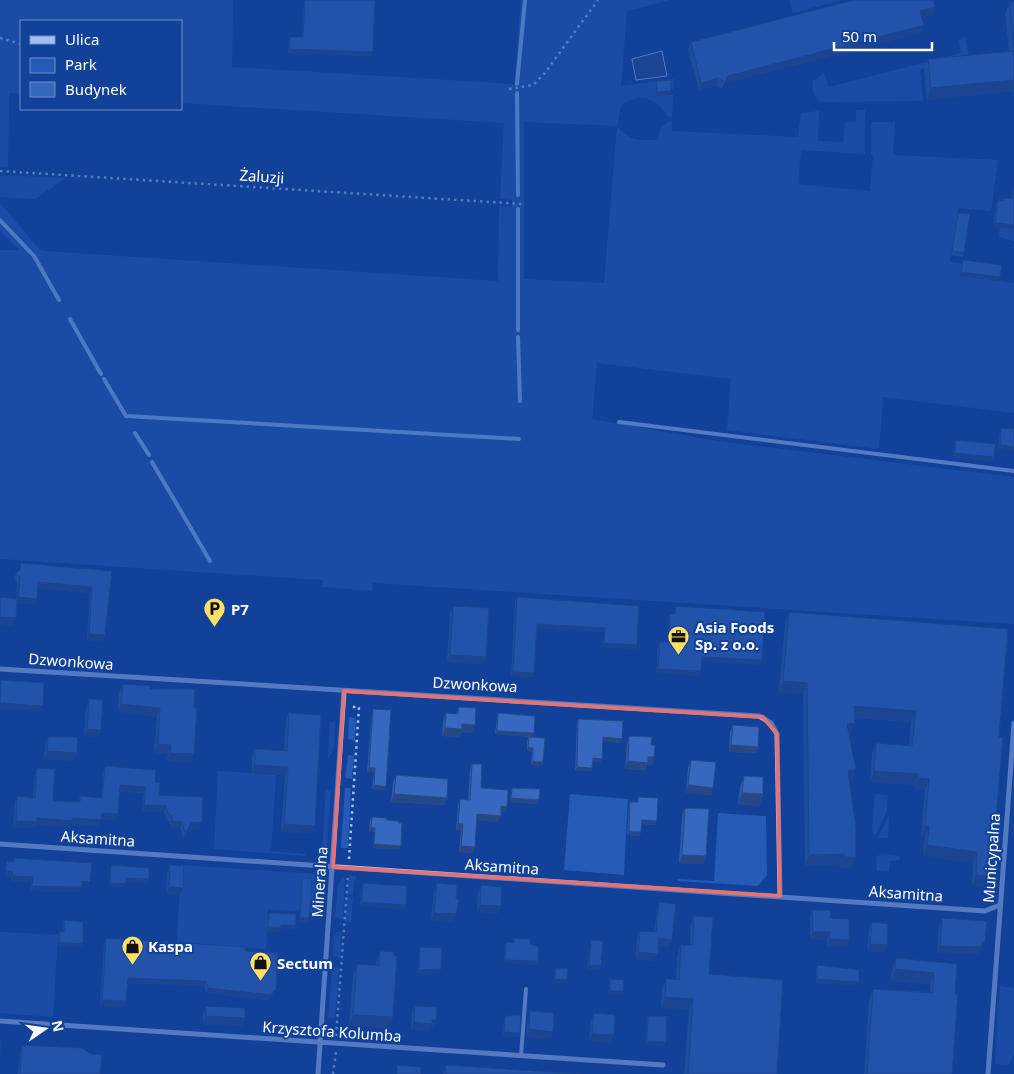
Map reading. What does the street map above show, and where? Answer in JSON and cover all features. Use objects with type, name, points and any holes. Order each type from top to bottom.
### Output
[{"type":"street","name":"Dzwonkowa","points":[[0,669],[344,691],[371,690],[763,717],[773,724],[777,738],[780,896]]},
{"type":"street","name":"Mineralna","points":[[318,1074],[344,691]]},
{"type":"street","name":"Municypalna","points":[[988,1074],[1014,723]]},
{"type":"street","name":"Aksamitna","points":[[0,844],[985,911],[1000,905]]},
{"type":"street","name":"Krzysztofa Kolumba","points":[[0,1022],[663,1065]]},
{"type":"lane","points":[[619,422],[1014,471]]},
{"type":"lane","points":[[521,1056],[526,989]]},
{"type":"path","points":[[509,89],[533,85],[544,74],[598,0]]},
{"type":"path","points":[[0,38],[20,44]]},
{"type":"path","name":"Żaluzji","points":[[0,171],[522,204]]},
{"type":"path","points":[[349,860],[359,707]]},
{"type":"path","points":[[342,1037],[336,1037],[348,875]]},
{"type":"path","points":[[333,1074],[335,1052],[340,1052],[341,1049]]},
{"type":"highlighted area","points":[[344,691],[763,717],[777,734],[780,896],[333,867]]},
{"type":"green space","points":[[0,0],[233,0],[232,67],[514,84],[521,0],[670,0],[627,11],[621,86],[674,79],[673,89],[655,86],[656,96],[673,95],[672,117],[667,116],[659,104],[653,101],[640,98],[633,99],[621,106],[617,126],[626,135],[641,140],[658,140],[660,128],[668,122],[672,122],[672,131],[798,137],[801,113],[819,111],[818,141],[843,142],[845,123],[856,122],[856,110],[865,110],[865,154],[801,150],[798,184],[870,191],[873,155],[871,154],[871,122],[895,122],[893,155],[998,160],[991,211],[958,208],[950,262],[962,263],[960,276],[1014,283],[1014,413],[883,397],[879,449],[727,430],[731,379],[597,363],[592,419],[717,441],[1014,477],[1014,624],[373,583],[372,591],[323,587],[323,580],[0,559],[0,250],[19,250],[0,231],[0,203],[40,250],[45,251],[498,281],[499,206],[512,207],[512,200],[500,199],[504,123],[182,103],[182,20],[20,20],[20,94],[9,93],[8,167],[0,167]],"holes":[[[524,122],[617,126],[604,283],[524,279]]]},
{"type":"green space","points":[[789,0],[842,0],[793,13]]},
{"type":"green space","points":[[965,36],[970,61],[980,64],[920,69],[923,101],[823,102],[817,99],[814,94],[813,81],[824,73],[829,87],[961,53],[959,41]]},
{"type":"green space","points":[[0,175],[66,178],[35,199],[0,197]]},
{"type":"green space","points":[[1014,212],[1014,241],[999,237],[1000,228]]},
{"type":"green space","points":[[349,717],[356,718],[355,741],[348,739]]},
{"type":"green space","points":[[330,722],[335,722],[334,749],[328,759]]},
{"type":"green space","points":[[348,755],[354,756],[352,779],[345,778]]},
{"type":"green space","points":[[218,771],[276,775],[271,851],[305,854],[305,856],[214,849]]},
{"type":"green space","points":[[345,788],[351,788],[348,848],[341,848]]},
{"type":"green space","points":[[326,789],[331,790],[327,847],[322,856],[317,856],[322,851]]},
{"type":"green space","points":[[570,794],[628,799],[624,875],[564,870]]},
{"type":"green space","points":[[875,794],[888,795],[887,811],[875,836],[872,831]]},
{"type":"green space","points":[[718,813],[766,816],[767,875],[758,886],[678,881],[677,879],[714,881]]},
{"type":"green space","points":[[889,815],[888,838],[878,838]]},
{"type":"green space","points":[[881,854],[900,856],[899,860],[890,861],[889,871],[877,871],[876,857]]},
{"type":"green space","points":[[181,865],[316,874],[320,879],[318,913],[268,909],[266,949],[177,942]]},
{"type":"green space","points":[[345,875],[343,919],[335,918],[338,885]]},
{"type":"green space","points":[[349,876],[357,876],[354,882],[353,895],[347,895]]},
{"type":"green space","points":[[347,897],[353,898],[351,922],[345,921]]},
{"type":"green space","points":[[0,932],[58,935],[53,1017],[0,1013]]},
{"type":"green space","points":[[341,932],[340,958],[333,956],[334,936]]},
{"type":"green space","points":[[339,967],[335,1018],[328,1018],[332,970]]},
{"type":"green space","points":[[1000,986],[1014,988],[1014,1053],[1009,1065],[995,1064]]},
{"type":"shaded area","points":[[662,51],[667,76],[636,80],[632,59]]},
{"type":"building","points":[[305,0],[375,0],[373,52],[290,49],[290,37],[303,37]]},
{"type":"building","points":[[854,0],[933,0],[935,7],[920,11],[924,25],[728,76],[725,82],[718,78],[701,83],[691,42]]},
{"type":"building","points":[[1010,2],[1014,2],[1014,46]]},
{"type":"building","points":[[1014,51],[1014,80],[931,88],[928,59]]},
{"type":"building","points":[[671,80],[671,91],[657,92],[656,81]]},
{"type":"building","points":[[1014,191],[1014,225],[995,223],[998,200],[1003,201],[1004,198],[1013,199]]},
{"type":"building","points":[[958,213],[970,214],[964,253],[952,251]]},
{"type":"building","points":[[963,260],[1002,265],[1000,277],[961,272]]},
{"type":"building","points":[[1001,428],[1014,429],[1014,447],[1000,445]]},
{"type":"building","points":[[956,440],[995,444],[994,457],[955,453]]},
{"type":"building","points":[[21,563],[112,571],[105,635],[89,634],[92,587],[38,582],[37,599],[18,597],[20,577],[16,573],[20,570]]},
{"type":"building","points":[[0,597],[17,599],[16,618],[0,617]]},
{"type":"building","points":[[517,597],[639,606],[637,645],[604,643],[605,628],[537,624],[534,673],[513,672]]},
{"type":"building","points":[[453,606],[489,608],[486,657],[450,655]]},
{"type":"building","points":[[676,606],[765,612],[762,660],[702,657],[701,671],[658,669],[660,642],[669,642],[670,614],[675,614]]},
{"type":"building","points":[[789,612],[1008,629],[999,737],[1003,737],[995,831],[991,831],[988,876],[976,875],[977,852],[927,845],[929,826],[925,826],[929,779],[918,778],[919,774],[874,771],[876,743],[912,746],[916,711],[854,706],[855,723],[847,724],[856,770],[848,771],[856,828],[856,857],[844,857],[844,854],[809,855],[807,683],[783,681]]},
{"type":"building","points":[[1,680],[44,683],[43,706],[0,703]]},
{"type":"building","points":[[123,684],[150,686],[150,689],[195,689],[194,708],[197,708],[194,754],[170,753],[171,745],[158,744],[160,708],[121,704]]},
{"type":"building","points":[[89,699],[103,700],[101,730],[87,729]]},
{"type":"building","points":[[459,707],[476,708],[475,725],[462,724],[462,729],[445,728],[446,713],[458,714]]},
{"type":"building","points":[[373,709],[391,710],[386,787],[374,785],[375,768],[369,768]]},
{"type":"building","points":[[289,713],[321,715],[315,826],[284,824],[288,767],[255,765],[255,749],[287,751]]},
{"type":"building","points":[[498,713],[535,716],[534,733],[497,731]]},
{"type":"building","points":[[578,719],[623,721],[622,739],[603,737],[602,759],[593,758],[592,768],[577,767]]},
{"type":"building","points":[[733,725],[759,727],[758,747],[731,745]]},
{"type":"building","points":[[629,736],[652,737],[651,745],[655,745],[654,757],[648,757],[648,763],[628,761]]},
{"type":"building","points":[[48,737],[78,737],[77,753],[47,751]]},
{"type":"building","points":[[529,737],[545,738],[543,762],[533,762],[533,748],[528,747]]},
{"type":"building","points":[[691,760],[716,762],[713,788],[688,785]]},
{"type":"building","points":[[472,764],[482,764],[481,788],[508,790],[507,807],[501,806],[501,816],[477,814],[475,847],[461,846],[463,824],[458,824],[460,799],[470,800]]},
{"type":"building","points":[[105,766],[156,770],[155,782],[160,783],[159,795],[203,797],[202,823],[192,822],[185,833],[182,822],[172,821],[172,816],[168,813],[166,806],[144,805],[146,787],[120,785],[118,814],[102,813],[101,820],[72,818],[72,821],[37,818],[37,822],[16,821],[17,796],[35,798],[37,768],[55,769],[53,801],[80,802],[80,796],[102,798]]},
{"type":"building","points":[[396,775],[448,779],[447,798],[394,794]]},
{"type":"building","points":[[744,776],[763,777],[763,794],[742,793]]},
{"type":"building","points":[[512,788],[540,789],[539,800],[511,798]]},
{"type":"building","points":[[638,797],[658,798],[657,821],[642,820],[641,832],[629,832],[630,802],[638,802]]},
{"type":"building","points":[[685,808],[709,809],[706,856],[682,855]]},
{"type":"building","points":[[372,817],[387,818],[387,820],[402,823],[401,846],[374,844],[375,828],[371,828]]},
{"type":"building","points":[[14,858],[92,863],[90,882],[82,881],[82,887],[32,886],[33,877],[13,876],[13,872],[6,871],[7,861],[14,862]]},
{"type":"building","points":[[111,865],[149,868],[149,879],[126,878],[126,884],[110,883]]},
{"type":"building","points":[[170,865],[184,866],[183,888],[169,887]]},
{"type":"building","points":[[302,878],[312,878],[309,918],[300,918]]},
{"type":"building","points":[[363,883],[407,886],[406,905],[362,902]]},
{"type":"building","points":[[437,883],[457,885],[456,899],[459,899],[456,914],[434,913]]},
{"type":"building","points":[[481,885],[502,887],[501,906],[480,905]]},
{"type":"building","points":[[659,902],[676,904],[672,940],[659,938],[658,954],[638,952],[640,931],[656,932]]},
{"type":"building","points":[[812,910],[831,910],[830,918],[849,919],[849,940],[830,939],[830,932],[813,932]]},
{"type":"building","points":[[269,913],[296,914],[296,925],[281,925],[281,928],[268,928]]},
{"type":"building","points":[[694,916],[713,917],[709,974],[783,980],[777,1074],[688,1074],[693,999],[665,997],[666,979],[679,980],[681,945],[693,945]]},
{"type":"building","points":[[942,918],[987,921],[985,941],[980,947],[940,946]]},
{"type":"building","points":[[64,920],[83,922],[83,944],[59,942],[60,931],[64,932]]},
{"type":"building","points":[[872,922],[888,924],[887,945],[870,944]]},
{"type":"building","points":[[106,938],[246,947],[245,951],[278,953],[276,989],[270,995],[208,988],[206,981],[128,978],[126,1001],[102,1000]]},
{"type":"building","points":[[514,938],[530,939],[530,944],[539,947],[538,961],[505,960],[506,942],[514,943]]},
{"type":"building","points":[[591,940],[603,941],[601,966],[589,965]]},
{"type":"building","points":[[420,947],[442,948],[441,969],[419,970]]},
{"type":"building","points":[[380,951],[394,952],[394,956],[397,956],[393,1017],[353,1015],[357,964],[379,966]]},
{"type":"building","points":[[896,958],[957,964],[955,994],[958,994],[952,1074],[867,1074],[873,989],[933,993],[934,973],[895,969]]},
{"type":"building","points":[[817,965],[859,970],[859,982],[817,979]]},
{"type":"building","points":[[556,968],[568,968],[567,980],[555,979]]},
{"type":"building","points":[[610,979],[624,980],[623,991],[610,991]]},
{"type":"building","points":[[206,1006],[245,1008],[245,1018],[206,1016]]},
{"type":"building","points":[[415,1006],[437,1007],[436,1020],[432,1020],[432,1024],[414,1022]]},
{"type":"building","points":[[530,1011],[554,1013],[553,1032],[529,1029]]},
{"type":"building","points":[[594,1013],[615,1015],[614,1035],[592,1034]]},
{"type":"building","points":[[521,1015],[520,1033],[504,1032],[505,1016]]},
{"type":"building","points":[[648,1016],[667,1016],[666,1042],[647,1041]]},
{"type":"building","points":[[22,1045],[82,1048],[91,1054],[102,1055],[100,1074],[20,1074]]},
{"type":"building","points":[[397,1065],[421,1067],[421,1074],[397,1074]]},
{"type":"building","points":[[446,1065],[580,1074],[445,1074]]},
{"type":"waterway","points":[[517,84],[525,0]]},
{"type":"waterway","points":[[517,93],[518,195]]},
{"type":"waterway","points":[[518,209],[518,330]]},
{"type":"waterway","points":[[0,220],[34,256],[59,300]]},
{"type":"waterway","points":[[70,319],[101,374]]},
{"type":"waterway","points":[[518,337],[520,401]]},
{"type":"waterway","points":[[104,379],[126,416],[519,439]]},
{"type":"waterway","points":[[135,433],[149,455]]},
{"type":"waterway","points":[[152,462],[210,561]]},
{"type":"place","name":"P7","points":[[215,628]]},
{"type":"place","name":"Asia Foods Sp. z o.o.","points":[[679,655]]},
{"type":"place","name":"Kaspa","points":[[132,965]]},
{"type":"place","name":"Sectum","points":[[261,982]]}]
